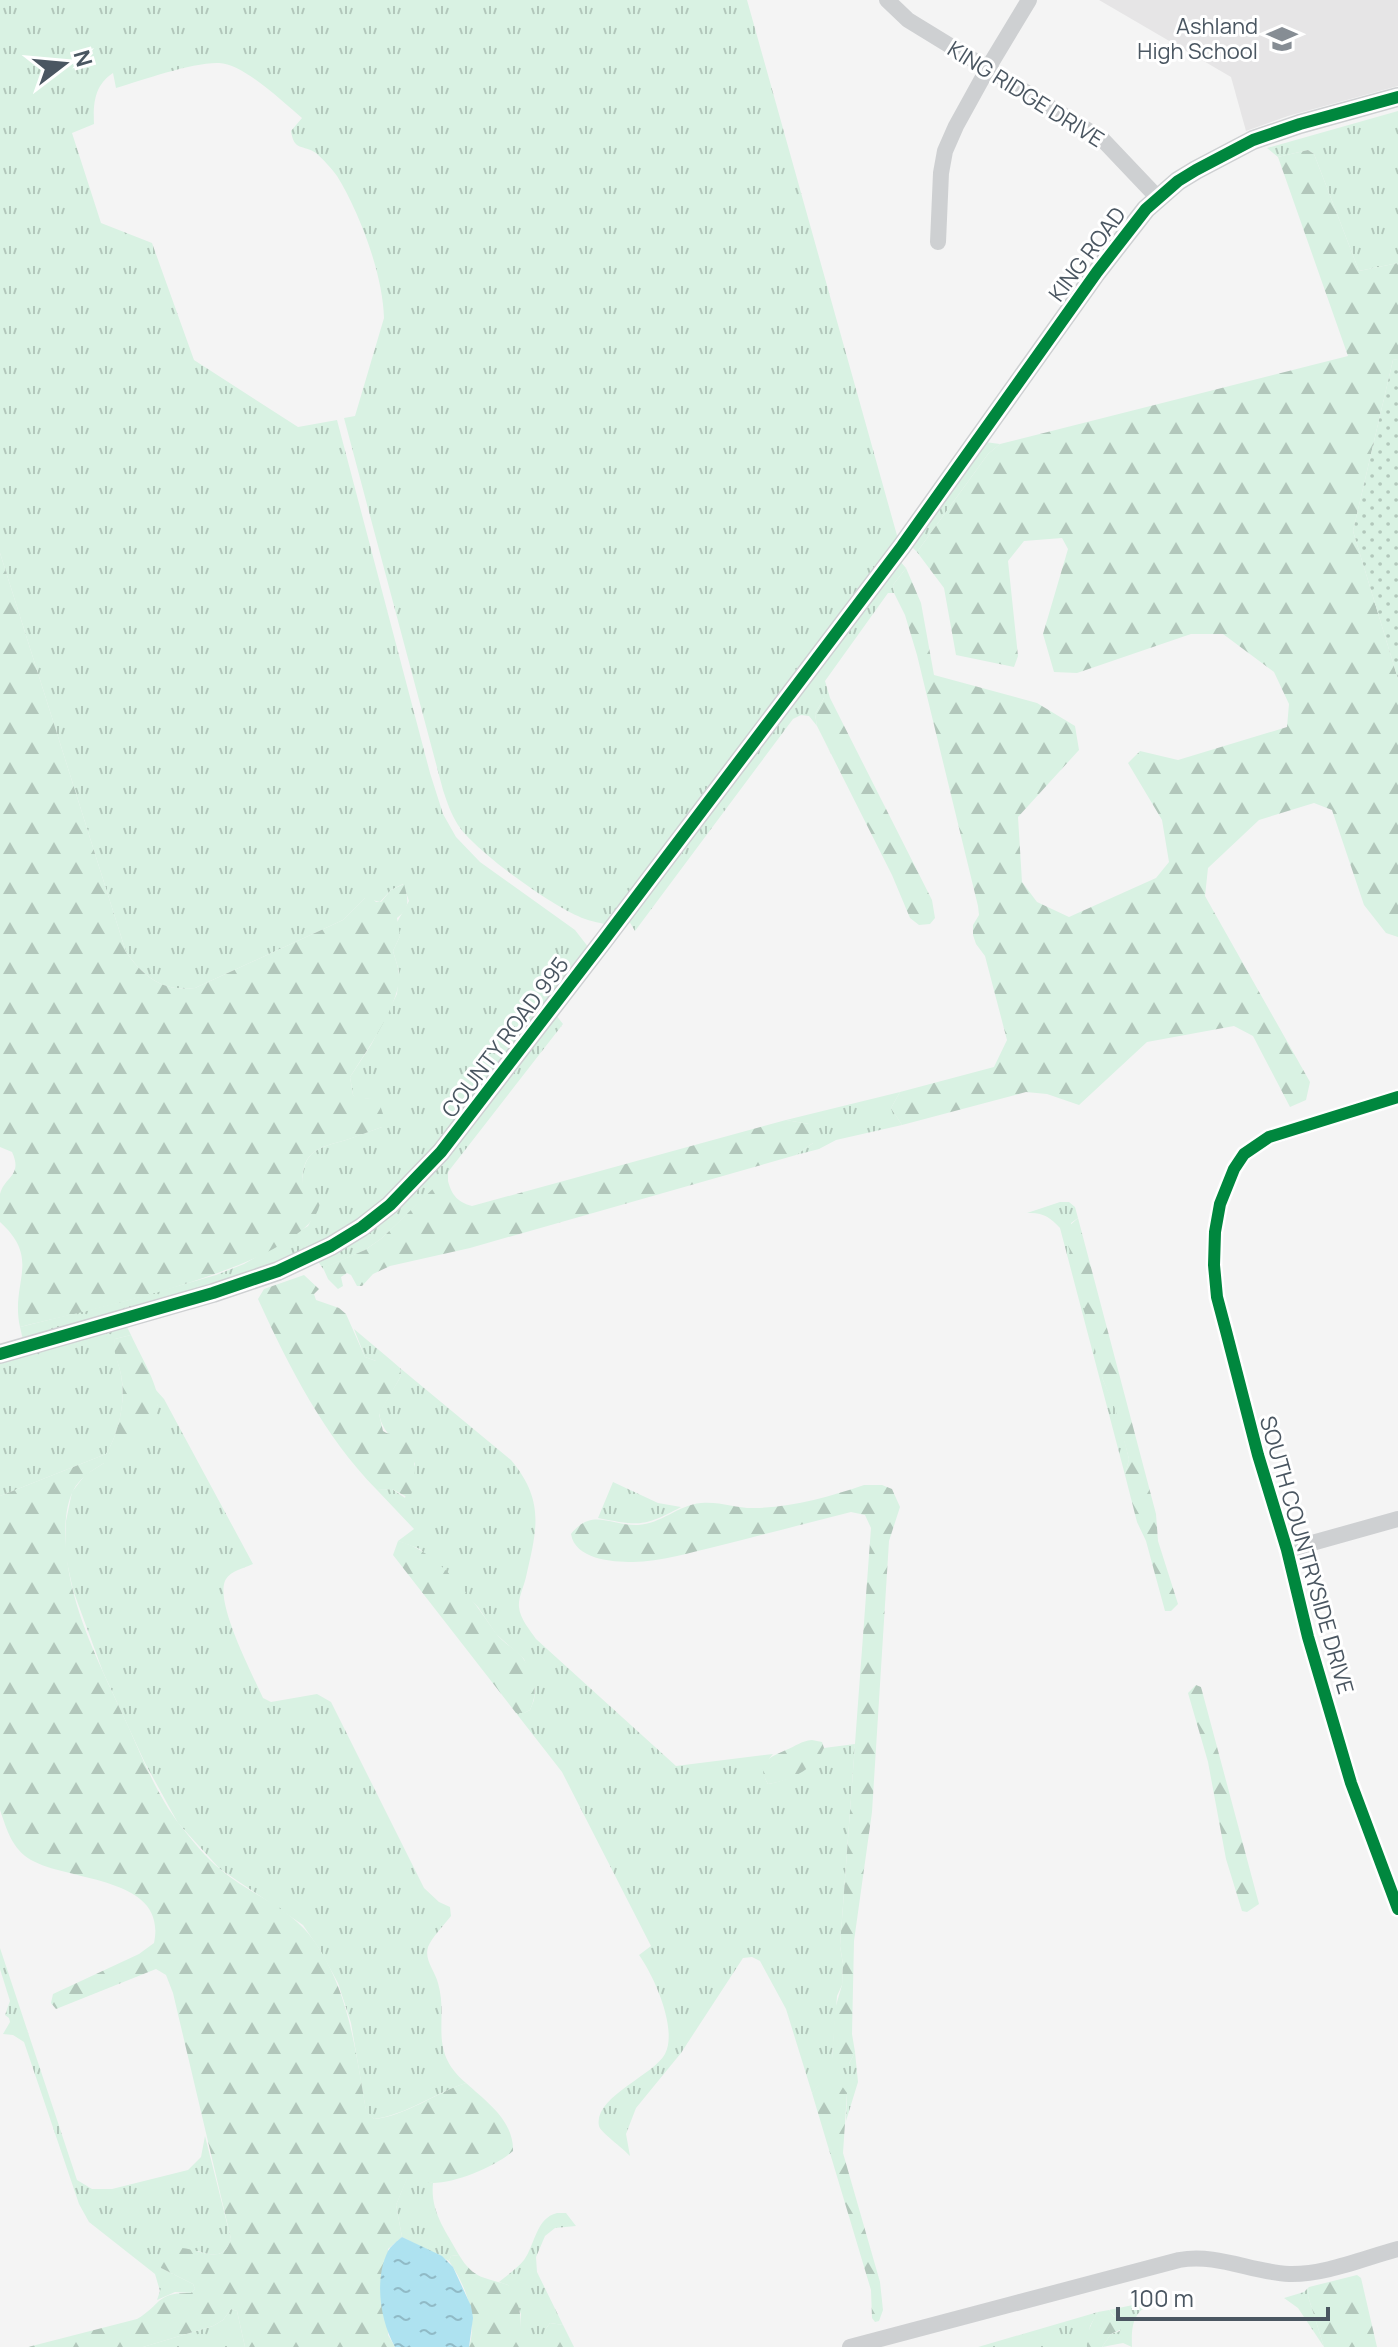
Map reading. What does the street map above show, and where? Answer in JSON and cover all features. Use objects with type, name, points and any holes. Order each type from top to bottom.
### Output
[{"type":"street","name":"KING RIDGE DRIVE","points":[[887,0],[908,20],[1102,139],[1158,198]]},
{"type":"street","points":[[938,242],[945,151],[988,68],[1029,0]]},
{"type":"street","name":"KING ROAD","points":[[898,551],[1105,260],[1158,198],[1196,170],[1253,140],[1398,97]]},
{"type":"street","name":"COUNTY ROAD 995","points":[[0,1354],[213,1293],[278,1271],[331,1246],[390,1205],[441,1152],[898,551]]},
{"type":"street","name":"SOUTH COUNTRYSIDE DRIVE","points":[[1398,1097],[1279,1134],[1251,1148],[1234,1169],[1220,1204],[1214,1248],[1217,1297],[1308,1637],[1351,1783],[1394,1884],[1398,1909]]},
{"type":"street","points":[[1287,1550],[1398,1519]]},
{"type":"street","points":[[850,2347],[1179,2260],[1203,2257],[1277,2273],[1301,2274],[1398,2249]]},
{"type":"shaded area","name":"Ashland High School","points":[[1099,0],[1398,0],[1398,86],[1288,116],[1246,131],[1231,77]]},
{"type":"green space","points":[[0,0],[747,0],[898,539],[608,925],[565,910],[479,848],[453,817],[443,790],[344,418],[355,416],[384,318],[375,264],[346,191],[319,155],[294,142],[291,131],[302,118],[240,70],[229,65],[208,63],[116,88],[113,73],[107,78],[96,95],[94,124],[72,133],[101,223],[152,243],[194,360],[298,427],[337,420],[443,814],[456,837],[480,862],[575,930],[589,948],[439,1144],[400,1186],[347,1228],[273,1265],[23,1340],[20,1327],[216,1275],[244,1264],[308,1226],[320,1203],[302,1184],[309,1157],[320,1148],[382,1127],[370,1098],[358,1100],[353,1095],[350,1077],[371,1045],[397,994],[399,971],[393,951],[400,936],[396,924],[409,901],[403,884],[391,890],[380,902],[365,898],[343,920],[195,988],[173,988],[155,981],[126,952],[0,553]]},
{"type":"green space","points":[[1398,111],[1398,263],[1359,271],[1314,154],[1308,150],[1278,157],[1267,148]]},
{"type":"green space","points":[[1308,150],[1314,154],[1359,271],[1398,263],[1398,359],[1393,360],[1353,531],[1398,679],[1398,937],[1386,933],[1364,905],[1332,810],[1314,803],[1259,820],[1208,868],[1205,896],[1310,1082],[1306,1100],[1290,1107],[1253,1036],[1234,1026],[1147,1042],[1079,1105],[1047,1094],[1026,1092],[902,1125],[891,1108],[900,1092],[994,1067],[1007,1040],[985,956],[973,935],[973,925],[979,915],[978,906],[917,655],[893,585],[906,568],[921,603],[934,675],[1037,703],[1075,726],[1079,750],[1018,817],[1022,882],[1037,902],[1069,917],[1156,878],[1169,862],[1162,820],[1128,763],[1140,751],[1178,760],[1287,727],[1289,704],[1274,672],[1223,634],[1191,634],[1077,673],[1054,672],[1043,634],[1068,549],[1062,538],[1024,541],[1008,561],[1018,656],[1014,667],[956,655],[944,588],[917,552],[988,454],[1000,444],[1348,356],[1278,157]]},
{"type":"green space","points":[[1398,359],[1398,679],[1353,531],[1393,360]]},
{"type":"green space","points":[[985,442],[1000,444],[988,454],[917,552],[910,545]]},
{"type":"green space","points":[[0,553],[126,952],[147,975],[173,988],[195,988],[343,920],[365,898],[371,897],[381,902],[391,890],[404,884],[407,898],[405,910],[397,918],[400,936],[393,951],[399,976],[394,1000],[350,1077],[353,1095],[379,1102],[385,1120],[382,1127],[320,1148],[309,1157],[302,1183],[320,1202],[308,1225],[278,1246],[237,1266],[138,1298],[20,1327],[18,1311],[22,1260],[13,1236],[0,1222],[0,1194],[14,1171],[15,1160],[12,1152],[0,1147]]},
{"type":"green space","points":[[899,560],[906,568],[893,585],[894,593],[888,593],[825,681],[830,698],[824,698],[815,714],[817,726],[809,716],[801,715],[793,719],[635,931],[629,921]]},
{"type":"green space","points":[[824,698],[830,698],[932,900],[935,918],[930,924],[919,925],[910,918],[892,875],[817,726],[815,714]]},
{"type":"green space","points":[[556,1015],[563,1024],[448,1172],[448,1181],[442,1181],[382,1238],[324,1270],[317,1260],[361,1236]]},
{"type":"green space","points":[[900,1092],[891,1108],[902,1125],[836,1140],[819,1149],[796,1155],[813,1143],[809,1124],[786,1120]]},
{"type":"green space","points":[[786,1120],[809,1124],[816,1130],[813,1143],[796,1155],[470,1248],[390,1266],[373,1274],[362,1286],[357,1286],[347,1273],[341,1277],[343,1286],[338,1289],[324,1270],[382,1238],[442,1180],[448,1181],[459,1200],[472,1206]]},
{"type":"green space","points":[[1069,1202],[1075,1207],[1078,1218],[1071,1223],[1103,1380],[1117,1411],[1129,1459],[1125,1475],[1060,1228],[1046,1216],[1027,1213]]},
{"type":"green space","points":[[1078,1218],[1156,1514],[1158,1541],[1178,1604],[1171,1611],[1165,1611],[1146,1541],[1137,1522],[1125,1475],[1129,1459],[1116,1411],[1103,1380],[1066,1237],[1067,1228]]},
{"type":"green space","points":[[304,1275],[319,1289],[314,1294],[316,1300],[339,1308],[346,1314],[365,1357],[392,1361],[400,1368],[401,1376],[379,1414],[383,1431],[402,1437],[411,1448],[415,1475],[409,1498],[392,1489],[377,1490],[340,1447],[309,1400],[270,1325],[258,1299],[264,1289]]},
{"type":"green space","points":[[127,1327],[131,1335],[115,1339],[123,1391],[117,1429],[106,1454],[0,1496],[0,1362]]},
{"type":"green space","points":[[354,1329],[392,1361],[365,1357]]},
{"type":"green space","points":[[131,1335],[156,1388],[157,1410],[145,1433],[127,1456],[117,1463],[104,1463],[76,1486],[69,1502],[65,1539],[70,1576],[83,1623],[145,1765],[172,1814],[215,1865],[297,1922],[319,1948],[345,2006],[366,2110],[374,2119],[398,2114],[466,2083],[498,2113],[512,2140],[513,2151],[506,2157],[464,2177],[433,2183],[407,2179],[396,2205],[402,2237],[388,2249],[388,2335],[395,2347],[245,2347],[237,2311],[231,2309],[223,2320],[213,2326],[143,2347],[28,2347],[137,2319],[165,2297],[191,2293],[195,2289],[193,2284],[161,2268],[158,2256],[179,2248],[217,2254],[223,2252],[231,2239],[173,1993],[166,1975],[156,1969],[56,2009],[51,2003],[53,1994],[139,1954],[154,1943],[154,1921],[146,1905],[132,1893],[48,1867],[24,1856],[8,1832],[0,1810],[0,1496],[106,1454],[117,1429],[123,1390],[114,1349],[115,1339]]},
{"type":"green space","points":[[400,1368],[511,1460],[529,1489],[534,1502],[535,1530],[519,1603],[521,1616],[528,1628],[536,1639],[676,1766],[773,1754],[764,1769],[768,1784],[801,1772],[815,1761],[824,1748],[855,1744],[840,1946],[842,1985],[837,1996],[832,2058],[849,2064],[855,2052],[858,2082],[846,2121],[847,2093],[820,2084],[812,2093],[786,2009],[760,1961],[752,1957],[743,1958],[681,2053],[636,2108],[626,2134],[630,2156],[600,2129],[600,2115],[605,2106],[665,2054],[669,2031],[666,2017],[651,1976],[639,1955],[651,1946],[562,1772],[516,1713],[530,1710],[534,1700],[535,1689],[524,1659],[496,1634],[478,1607],[420,1549],[398,1541],[414,1529],[377,1490],[392,1489],[405,1498],[415,1464],[385,1429],[379,1413],[401,1376]]},
{"type":"green space","points":[[155,1389],[164,1399],[253,1564],[228,1576],[223,1589],[229,1620],[263,1698],[271,1702],[317,1694],[331,1702],[424,1888],[439,1902],[450,1907],[451,1916],[430,1943],[427,1956],[441,1997],[443,2047],[454,2071],[466,2083],[386,2117],[374,2119],[366,2111],[351,2023],[338,1983],[303,1925],[220,1869],[178,1823],[145,1763],[103,1672],[73,1590],[65,1553],[66,1521],[72,1492],[85,1475],[108,1463],[158,1405]]},
{"type":"green space","points":[[613,1482],[658,1503],[681,1507],[641,1523],[598,1518]]},
{"type":"green space","points":[[864,1485],[882,1485],[892,1489],[900,1507],[889,1541],[872,1812],[854,1941],[852,2034],[855,2052],[849,2064],[841,2068],[835,2066],[832,2059],[835,2009],[842,1985],[840,1946],[871,1528],[865,1515],[851,1512],[687,1554],[643,1562],[615,1561],[587,1554],[579,1549],[571,1534],[587,1521],[646,1524],[693,1504],[715,1503],[749,1508],[784,1506]]},
{"type":"green space","points":[[398,1541],[413,1546],[440,1565],[498,1636],[523,1658],[532,1674],[534,1686],[530,1710],[516,1713],[393,1555]]},
{"type":"green space","points":[[1196,1685],[1201,1687],[1259,1904],[1247,1912],[1242,1911],[1226,1859],[1208,1762],[1188,1693]]},
{"type":"green space","points":[[812,1740],[822,1742],[824,1748],[815,1762],[793,1777],[768,1784],[763,1771],[766,1762]]},
{"type":"green space","points":[[0,1948],[77,2180],[92,2189],[112,2189],[188,2170],[201,2157],[205,2136],[231,2239],[226,2249],[218,2254],[198,2251],[161,2268],[193,2284],[195,2289],[191,2293],[175,2292],[157,2300],[160,2291],[155,2274],[89,2222],[79,2204],[24,2042],[13,2035],[3,2034],[10,2022],[5,2015],[10,2001],[0,1969]]},
{"type":"green space","points":[[828,2079],[839,2082],[847,2093],[843,2153],[880,2282],[883,2310],[879,2321],[875,2322],[872,2318],[871,2290],[812,2093]]},
{"type":"green space","points":[[407,2178],[433,2183],[436,2212],[459,2255],[451,2256],[449,2261],[402,2237],[396,2205]]},
{"type":"green space","points":[[557,2213],[566,2213],[576,2226],[555,2228],[545,2236],[536,2257],[537,2272],[563,2325],[550,2323],[545,2330],[545,2347],[521,2347],[521,2314],[508,2285],[499,2282],[522,2263],[540,2226]]},
{"type":"green space","points":[[459,2255],[475,2273],[508,2285],[513,2292],[520,2314],[521,2347],[469,2347],[472,2324],[469,2302],[449,2261],[451,2256]]},
{"type":"green space","points":[[1357,2275],[1361,2278],[1377,2347],[1324,2347],[1308,2296],[1309,2287]]},
{"type":"green space","points":[[1309,2287],[1308,2296],[1324,2347],[1298,2308],[1284,2298],[1304,2292]]},
{"type":"green space","points":[[1157,2300],[1143,2308],[1136,2318],[1132,2347],[1123,2343],[1102,2347],[1111,2334],[1120,2331],[1122,2314],[1115,2317],[1109,2310]]},
{"type":"green space","points":[[231,2309],[237,2311],[245,2347],[143,2347],[213,2326],[223,2320]]},
{"type":"green space","points":[[1109,2310],[1114,2317],[1126,2316],[1126,2327],[1111,2334],[1102,2347],[1087,2347],[1088,2333],[1095,2316],[1098,2312]]},
{"type":"green space","points":[[1098,2312],[1090,2326],[1087,2347],[978,2347]]},
{"type":"green space","points":[[550,2323],[563,2325],[574,2347],[545,2347],[545,2330]]},
{"type":"water","points":[[402,2237],[442,2256],[453,2267],[471,2306],[473,2318],[469,2347],[395,2347],[383,2313],[380,2287],[388,2251]]},
{"type":"cycle path","points":[[0,1354],[213,1293],[278,1271],[331,1246],[390,1205],[441,1152],[604,940],[902,546],[1097,272],[1146,209],[1178,181],[1253,140],[1398,97]]},
{"type":"cycle path","points":[[1398,1097],[1269,1137],[1244,1154],[1234,1169],[1220,1204],[1214,1265],[1217,1297],[1308,1637],[1351,1783],[1398,1909]]},
{"type":"place","name":"Ashland High School","points":[[1282,39]]}]
